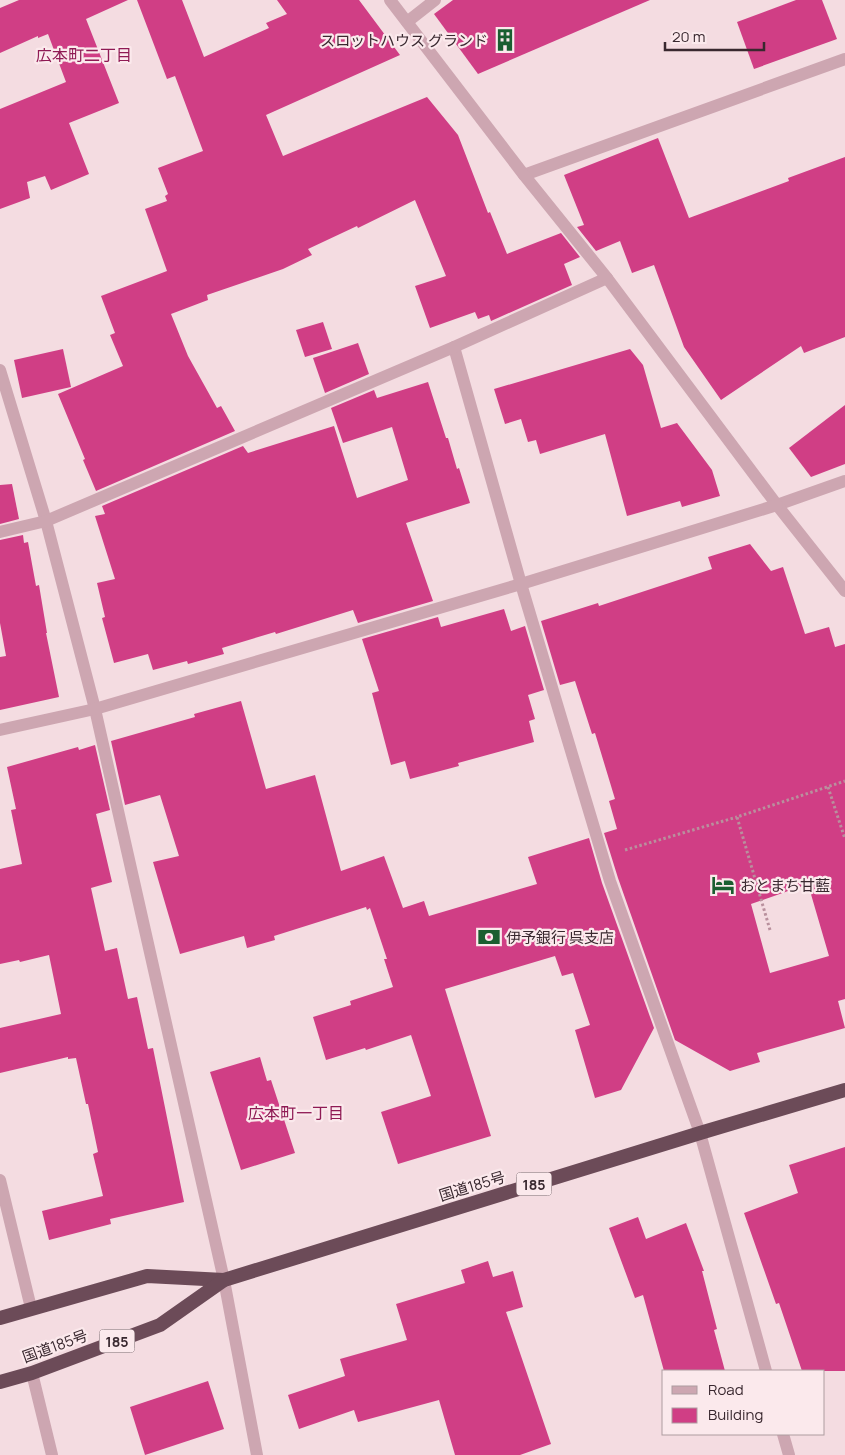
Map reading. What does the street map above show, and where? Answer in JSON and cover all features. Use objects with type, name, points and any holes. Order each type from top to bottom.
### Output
[{"type":"highway","name":"国道185号","points":[[0,1382],[32,1373],[160,1325],[224,1280],[845,1090]]},
{"type":"highway","name":"国道185号","points":[[0,1318],[147,1276],[224,1280]]},
{"type":"street","points":[[390,0],[524,175],[607,278],[777,505],[845,591]]},
{"type":"street","points":[[407,22],[435,0]]},
{"type":"street","points":[[524,175],[845,59]]},
{"type":"street","points":[[0,532],[46,521],[454,347],[607,278]]},
{"type":"street","points":[[454,347],[610,881],[700,1133],[766,1370]]},
{"type":"street","points":[[0,370],[46,521],[95,709],[224,1280],[257,1455]]},
{"type":"street","points":[[0,730],[95,709],[522,584],[777,505],[845,481]]},
{"type":"street","points":[[0,1180],[31,1308]]},
{"type":"street","points":[[32,1373],[52,1455]]},
{"type":"street","points":[[783,1435],[789,1455]]},
{"type":"path","points":[[603,857],[737,817],[845,781]]},
{"type":"path","points":[[828,787],[845,839]]},
{"type":"path","points":[[737,817],[770,930]]},
{"type":"building","points":[[19,0],[128,0],[86,19],[119,103],[69,123],[89,174],[51,190],[45,176],[27,182],[30,198],[0,209],[0,109],[66,82],[48,34],[38,38],[38,36],[0,53],[0,8]]},
{"type":"building","points":[[137,0],[182,0],[204,57],[269,28],[266,23],[287,14],[277,0],[359,0],[400,55],[266,115],[283,156],[427,97],[458,135],[488,213],[490,212],[507,254],[561,233],[580,257],[564,264],[572,285],[491,321],[489,315],[478,319],[475,312],[430,328],[415,286],[446,276],[415,200],[358,228],[357,226],[308,249],[312,255],[283,269],[207,295],[208,300],[171,314],[188,356],[217,408],[221,406],[235,431],[96,491],[58,394],[123,366],[110,335],[115,333],[101,296],[167,271],[145,209],[167,201],[165,196],[168,194],[158,168],[203,151],[175,76],[167,79]]},
{"type":"building","name":"スロットハウス グランド","points":[[453,0],[650,0],[478,74],[434,14]]},
{"type":"building","points":[[796,0],[822,0],[837,39],[754,69],[737,22]]},
{"type":"building","points":[[658,138],[689,218],[789,181],[788,178],[845,157],[845,337],[804,353],[801,346],[721,400],[684,347],[654,265],[632,273],[620,241],[596,251],[577,227],[584,225],[564,175]]},
{"type":"building","points":[[323,322],[332,349],[305,357],[296,330]]},
{"type":"building","points":[[358,343],[369,374],[325,393],[313,358]]},
{"type":"building","points":[[63,349],[71,387],[22,398],[14,360]]},
{"type":"building","points":[[630,349],[643,365],[661,428],[677,423],[712,470],[720,496],[682,507],[680,501],[627,516],[605,434],[540,454],[536,440],[528,442],[521,419],[505,424],[494,389]]},
{"type":"building","points":[[428,382],[470,503],[406,523],[433,601],[358,623],[353,610],[276,634],[275,632],[222,648],[224,654],[188,664],[187,661],[153,670],[148,654],[114,663],[102,618],[105,617],[97,583],[115,579],[95,516],[105,514],[102,506],[243,446],[248,453],[334,426],[357,498],[408,480],[392,427],[343,443],[331,408],[374,390],[377,398]]},
{"type":"building","points":[[845,405],[845,464],[811,477],[789,448]]},
{"type":"building","points":[[12,484],[19,519],[0,524],[0,485]]},
{"type":"building","points":[[23,535],[24,543],[28,542],[36,586],[39,585],[46,633],[59,697],[0,710],[0,657],[6,656],[0,623],[0,540]]},
{"type":"building","points":[[750,544],[771,571],[783,567],[805,634],[829,627],[835,647],[845,644],[845,999],[838,1001],[845,1028],[757,1053],[760,1062],[730,1071],[675,1040],[604,833],[617,829],[609,801],[615,799],[595,733],[592,734],[575,681],[560,685],[541,621],[598,603],[599,606],[712,569],[708,557]],"holes":[[[808,884],[829,956],[770,973],[751,904]]]},
{"type":"building","points":[[504,609],[511,631],[525,626],[544,690],[528,695],[535,719],[529,721],[534,742],[458,763],[459,766],[410,779],[405,761],[391,765],[372,693],[379,691],[362,639],[438,617],[441,627]]},
{"type":"building","points":[[241,701],[266,789],[315,775],[341,871],[384,856],[403,908],[424,901],[429,916],[537,884],[528,857],[589,838],[602,883],[654,1028],[621,1090],[595,1098],[575,1030],[590,1025],[573,973],[562,976],[555,956],[445,989],[491,1136],[398,1164],[381,1112],[431,1096],[411,1035],[366,1050],[365,1048],[326,1060],[313,1017],[351,1005],[350,1001],[393,987],[384,959],[387,959],[370,908],[367,910],[366,907],[274,936],[275,940],[247,948],[244,936],[180,954],[153,862],[179,856],[160,795],[125,805],[111,741],[195,717],[194,714]]},
{"type":"building","points":[[95,745],[110,810],[96,814],[112,882],[91,888],[105,951],[117,948],[128,999],[137,997],[148,1049],[153,1048],[184,1202],[110,1219],[111,1224],[49,1240],[42,1211],[103,1196],[93,1154],[98,1152],[76,1058],[68,1059],[68,1057],[0,1073],[0,1028],[61,1014],[49,955],[20,962],[19,960],[0,964],[0,869],[22,864],[11,810],[16,809],[7,767],[78,747],[79,750]]},
{"type":"building","points":[[260,1057],[267,1081],[271,1080],[295,1153],[241,1170],[210,1072]]},
{"type":"building","points":[[845,1147],[845,1371],[802,1370],[779,1303],[776,1304],[744,1213],[798,1193],[789,1165]]},
{"type":"building","points":[[638,1217],[646,1239],[686,1223],[704,1271],[702,1271],[717,1329],[714,1330],[725,1370],[664,1370],[643,1295],[635,1298],[609,1228]]},
{"type":"building","points":[[488,1261],[493,1277],[513,1271],[523,1307],[506,1312],[551,1444],[520,1455],[455,1455],[439,1400],[358,1422],[354,1410],[299,1429],[288,1395],[345,1376],[340,1359],[407,1340],[396,1304],[465,1283],[461,1270]]},
{"type":"building","points":[[208,1381],[224,1429],[145,1455],[130,1407]]},
{"type":"place","name":"スロットハウス グランド","points":[[505,40]]},
{"type":"place","name":"おとまち甘藍","points":[[723,885]]},
{"type":"place","name":"伊予銀行 呉支店","points":[[489,937]]},
{"type":"district","name":"広本町二丁目","points":[[84,55]]},
{"type":"district","name":"広本町一丁目","points":[[296,1113]]}]
